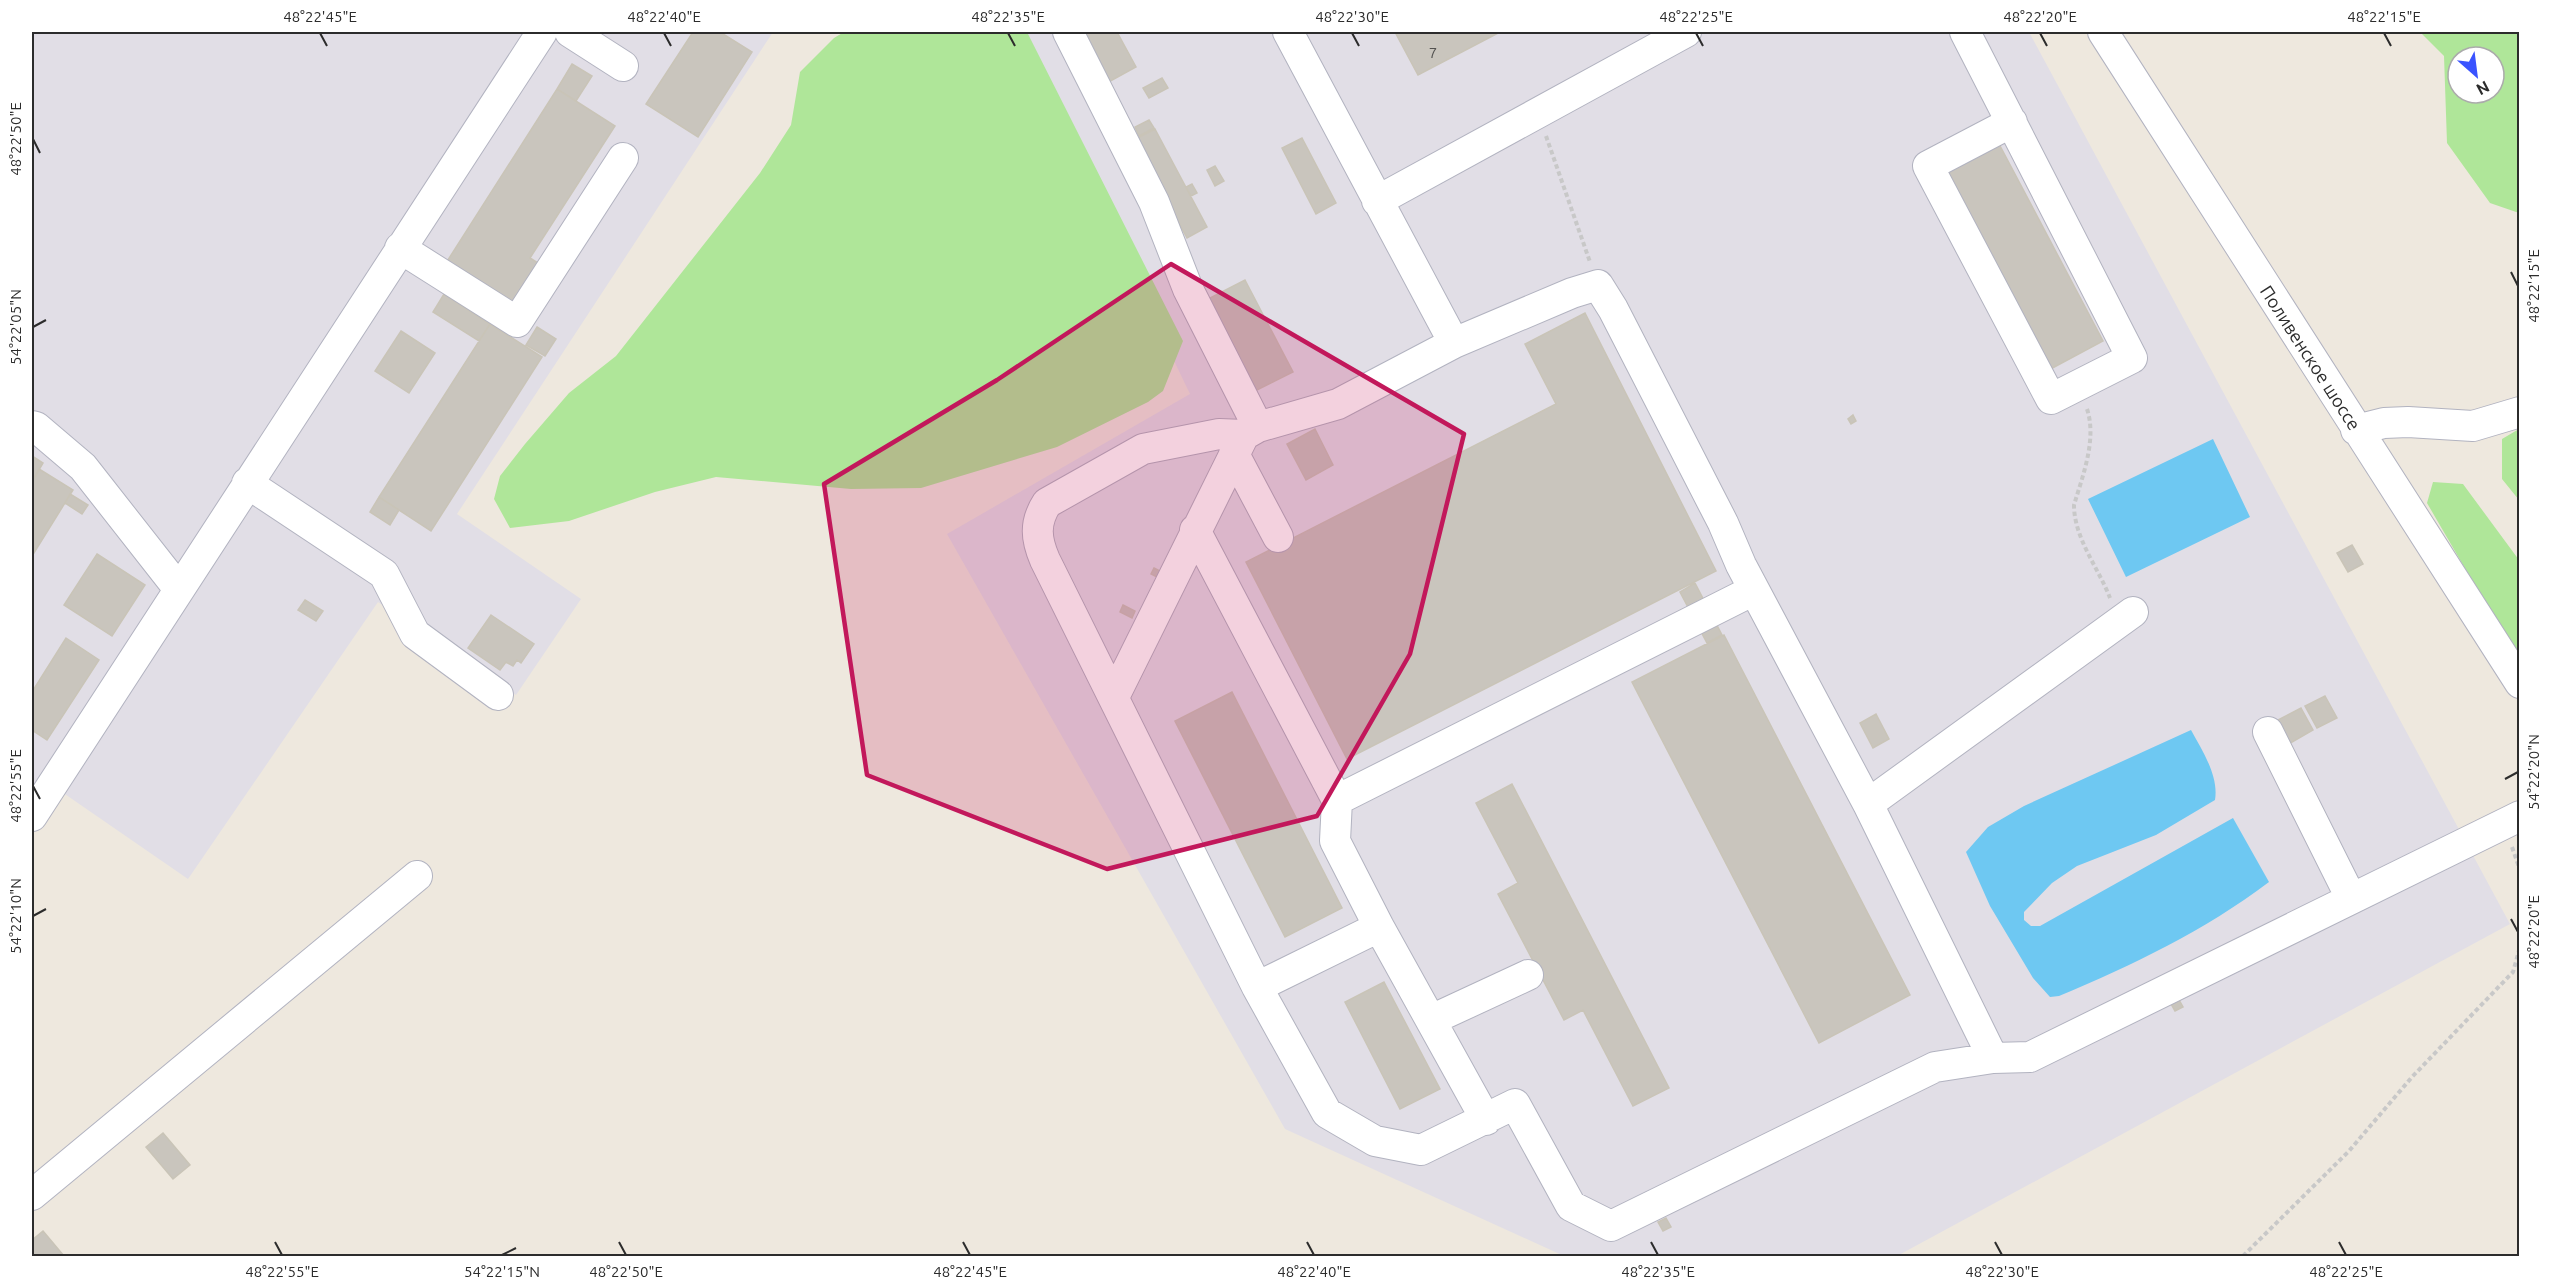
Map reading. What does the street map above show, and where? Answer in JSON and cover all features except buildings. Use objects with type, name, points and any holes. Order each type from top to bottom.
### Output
[{"type":"street","points":[[32,816],[178,588],[542,32]]},
{"type":"street","points":[[570,32],[623,66]]},
{"type":"street","points":[[1068,32],[1154,202],[1246,438],[1278,537]]},
{"type":"street","points":[[1288,32],[1454,343]]},
{"type":"street","points":[[1377,201],[1686,32]]},
{"type":"street","points":[[1965,32],[2012,122],[2132,358],[2051,399],[1928,166],[2012,122]]},
{"type":"street","name":"Поливенское шоссе","points":[[2103,32],[2520,683]]},
{"type":"street","points":[[400,248],[516,322],[623,158]]},
{"type":"street","points":[[1993,1058],[1868,804],[1754,590],[1724,522],[1613,309],[1598,285],[1572,293],[1454,343],[1338,404],[1246,438],[1219,434],[1143,449],[1047,503],[1040,515],[1037,541],[1045,560],[1257,987],[1327,1113],[1375,1141],[1420,1150],[1515,1104],[1571,1206],[1611,1226],[1935,1067],[1993,1058],[2030,1057],[2520,816]]},
{"type":"street","points":[[2356,430],[2384,423],[2408,422],[2473,426],[2520,412]]},
{"type":"street","points":[[32,426],[83,466],[178,588]]},
{"type":"street","points":[[1114,697],[1195,530],[1246,438]]},
{"type":"street","points":[[247,483],[384,574],[415,634],[498,695]]},
{"type":"street","points":[[1195,530],[1337,800],[1335,841],[1379,927],[1486,1120]]},
{"type":"street","points":[[1337,800],[1754,590]]},
{"type":"street","points":[[1868,804],[2128,616]]},
{"type":"street","points":[[2268,732],[2351,898]]},
{"type":"street","points":[[32,1195],[417,876]]},
{"type":"street","points":[[1257,987],[1379,927]]},
{"type":"street","points":[[1431,1020],[1528,975]]},
{"type":"path","points":[[1537,113],[1598,285]]},
{"type":"path","points":[[2077,386],[2091,419],[2074,514],[2077,531],[2128,616]]},
{"type":"path","points":[[2243,1257],[2349,1152],[2412,1077],[2513,972],[2520,947]]},
{"type":"highlighted area","points":[[1171,264],[1464,434],[1410,654],[1317,816],[1107,869],[867,775],[824,484],[997,380]]},
{"type":"shaded area","points":[[32,32],[773,32],[457,514],[581,599],[516,695],[378,602],[188,879],[59,790],[32,825]]},
{"type":"shaded area","points":[[1016,32],[2029,32],[2510,924],[1897,1256],[1564,1256],[1285,1129],[947,534],[1190,394]]},
{"type":"green space","points":[[844,32],[1027,32],[1183,341],[1163,391],[1148,402],[1057,447],[921,488],[851,489],[716,477],[655,492],[569,521],[510,528],[494,499],[500,476],[569,393],[616,356],[760,173],[791,125],[800,72],[834,38]]},
{"type":"green space","points":[[2420,32],[2519,32],[2519,213],[2490,203],[2447,143],[2444,56]]},
{"type":"green space","points":[[2519,429],[2519,500],[2502,479],[2502,439]]},
{"type":"green space","points":[[2433,482],[2463,484],[2519,560],[2519,657],[2427,503]]},
{"type":"water","points":[[2213,439],[2250,517],[2126,577],[2088,499]]},
{"type":"water","points":[[2191,730],[2212,773],[2216,791],[2215,800],[2156,835],[2077,866],[2052,883],[2024,912],[2024,920],[2031,926],[2040,926],[2233,818],[2269,882],[2219,916],[2167,946],[2087,984],[2059,996],[2050,997],[2033,978],[1990,906],[1966,852],[1988,827],[2024,806]]}]
